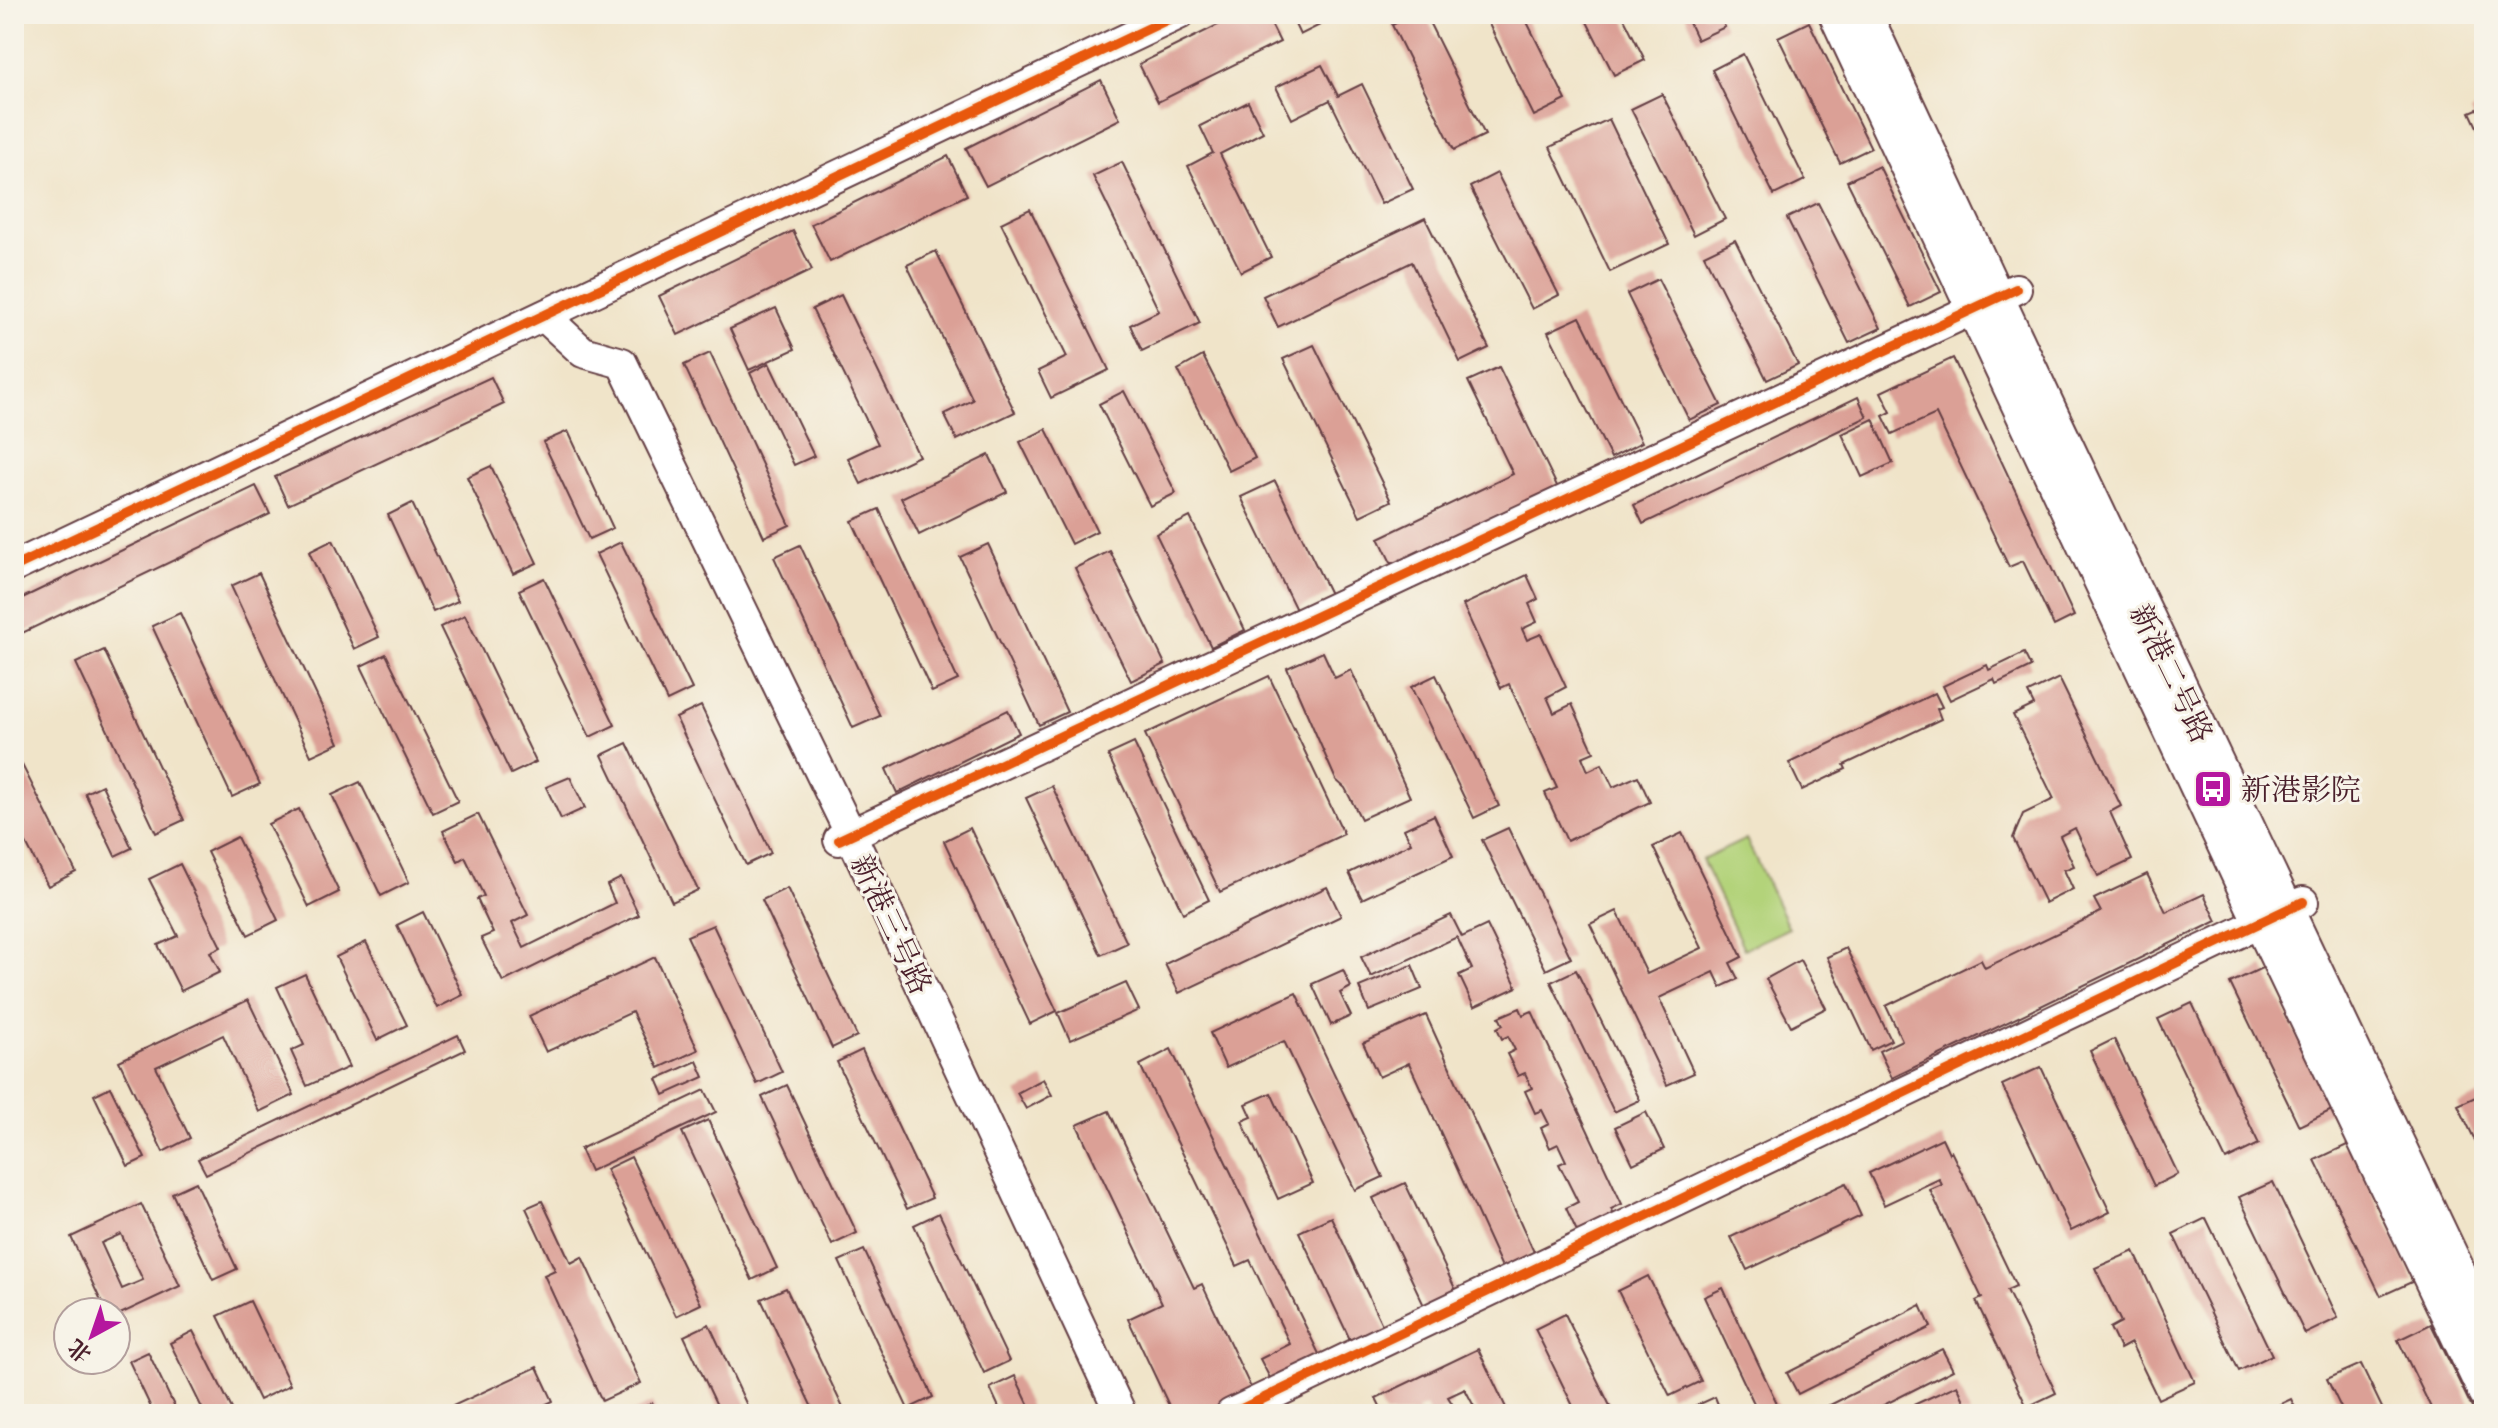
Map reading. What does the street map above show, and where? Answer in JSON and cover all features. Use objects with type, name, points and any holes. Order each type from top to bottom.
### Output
[{"type":"main road","name":"新港二号路","points":[[1862,14],[2282,912],[2484,1331]]},
{"type":"main road","name":"新港二号路","points":[[1885,14],[1994,299]]},
{"type":"main road","name":"新港二号路","points":[[2282,912],[2484,1276]]},
{"type":"street","points":[[14,567],[1179,14]]},
{"type":"street","points":[[845,838],[1994,299],[1834,14]]},
{"type":"street","name":"新港三号路","points":[[544,316],[583,352],[622,363],[1121,1414]]},
{"type":"street","name":"新港三号路","points":[[845,838],[1105,1414]]},
{"type":"street","points":[[1231,1414],[2282,912],[2484,1394]]},
{"type":"green space","points":[[1746,839],[1789,928],[1744,949],[1702,860]]},
{"type":"building","points":[[1240,14],[1266,14],[1280,42],[1158,102],[1139,64]]},
{"type":"building","points":[[1290,14],[1342,14],[1300,35]]},
{"type":"building","points":[[1414,14],[1425,14],[1485,135],[1454,150],[1392,25]]},
{"type":"building","points":[[1484,14],[1523,14],[1566,100],[1534,116]]},
{"type":"building","points":[[1583,14],[1622,14],[1645,60],[1614,75]]},
{"type":"building","points":[[1685,14],[1719,14],[1725,27],[1697,40]]},
{"type":"building","points":[[1809,22],[1871,148],[1840,163],[1778,37]]},
{"type":"building","points":[[1743,54],[1805,180],[1774,195],[1712,70]]},
{"type":"building","points":[[1322,65],[1338,96],[1362,84],[1413,189],[1381,204],[1330,100],[1292,119],[1276,87]]},
{"type":"building","points":[[1101,80],[1120,119],[986,186],[966,148]]},
{"type":"building","points":[[1662,94],[1725,219],[1694,235],[1631,109]]},
{"type":"building","points":[[1248,102],[1263,132],[1220,154],[1271,257],[1241,272],[1188,166],[1213,153],[1200,126]]},
{"type":"building","points":[[2484,106],[2484,142],[2470,112]]},
{"type":"building","points":[[1609,119],[1669,244],[1610,272],[1550,147]]},
{"type":"building","points":[[948,156],[967,195],[830,262],[811,224]]},
{"type":"building","points":[[1122,162],[1200,323],[1142,351],[1130,325],[1159,311],[1093,176]]},
{"type":"building","points":[[1879,166],[1941,292],[1910,307],[1847,181]]},
{"type":"building","points":[[1497,173],[1559,295],[1532,309],[1470,187]]},
{"type":"building","points":[[1818,203],[1881,328],[1849,343],[1787,218]]},
{"type":"building","points":[[1030,209],[1109,370],[1051,398],[1038,371],[1067,357],[1001,223]]},
{"type":"building","points":[[1425,218],[1489,348],[1460,362],[1412,262],[1278,327],[1263,296]]},
{"type":"building","points":[[793,231],[812,270],[678,335],[659,296]]},
{"type":"building","points":[[1735,240],[1798,365],[1767,380],[1704,255]]},
{"type":"building","points":[[936,251],[1015,412],[957,440],[944,414],[973,400],[907,265]]},
{"type":"building","points":[[1658,279],[1721,405],[1689,420],[1627,294]]},
{"type":"building","points":[[841,295],[919,456],[861,484],[848,458],[878,444],[812,309]]},
{"type":"building","points":[[776,308],[795,349],[749,370],[730,329]]},
{"type":"building","points":[[1580,317],[1642,442],[1611,458],[1548,332]]},
{"type":"building","points":[[1314,345],[1391,501],[1360,516],[1283,359]]},
{"type":"building","points":[[710,353],[790,525],[764,537],[684,365]]},
{"type":"building","points":[[1203,356],[1255,458],[1229,471],[1178,370]]},
{"type":"building","points":[[1953,358],[2074,616],[2054,626],[2023,561],[2009,567],[1936,414],[1892,434],[1883,416],[1891,412],[1881,392]]},
{"type":"building","points":[[769,363],[814,456],[794,465],[750,373]]},
{"type":"building","points":[[1499,367],[1558,488],[1393,567],[1379,538],[1513,474],[1468,381]]},
{"type":"building","points":[[491,377],[504,404],[288,505],[275,477]]},
{"type":"building","points":[[1124,391],[1176,493],[1150,506],[1099,404]]},
{"type":"building","points":[[1858,397],[1867,417],[1643,524],[1634,505]]},
{"type":"building","points":[[1873,419],[1893,463],[1862,477],[1842,434]]},
{"type":"building","points":[[1046,429],[1097,531],[1071,544],[1020,442]]},
{"type":"building","points":[[568,431],[613,528],[589,539],[543,442]]},
{"type":"building","points":[[989,455],[1007,492],[919,535],[901,498]]},
{"type":"building","points":[[491,466],[537,563],[513,574],[467,477]]},
{"type":"building","points":[[1275,481],[1330,594],[1296,610],[1241,497]]},
{"type":"building","points":[[256,486],[270,514],[14,637],[14,602]]},
{"type":"building","points":[[412,503],[458,601],[433,612],[388,515]]},
{"type":"building","points":[[879,509],[958,680],[932,692],[852,521]]},
{"type":"building","points":[[1190,517],[1245,630],[1211,647],[1156,534]]},
{"type":"building","points":[[333,540],[379,637],[354,649],[309,552]]},
{"type":"building","points":[[621,542],[692,689],[667,701],[596,554]]},
{"type":"building","points":[[988,544],[1067,712],[1039,725],[960,557]]},
{"type":"building","points":[[800,545],[880,716],[853,728],[774,557]]},
{"type":"building","points":[[1110,551],[1165,664],[1131,681],[1075,568]]},
{"type":"building","points":[[259,573],[339,743],[311,756],[231,586]]},
{"type":"building","points":[[1527,575],[1538,599],[1529,604],[1537,622],[1522,629],[1527,640],[1541,634],[1566,687],[1547,697],[1554,713],[1572,704],[1594,752],[1582,757],[1588,771],[1602,764],[1613,787],[1638,776],[1650,802],[1567,841],[1545,793],[1557,788],[1509,684],[1501,688],[1463,605]]},
{"type":"building","points":[[544,578],[615,725],[590,737],[519,590]]},
{"type":"building","points":[[180,613],[260,784],[232,797],[152,626]]},
{"type":"building","points":[[465,615],[536,762],[511,774],[440,627]]},
{"type":"building","points":[[104,650],[184,820],[156,833],[76,663]]},
{"type":"building","points":[[1323,652],[1335,678],[1351,670],[1410,797],[1361,819],[1345,788],[1336,780],[1287,668]]},
{"type":"building","points":[[2024,653],[2031,667],[1996,684],[1994,679],[1950,700],[1943,686],[1987,665],[1989,670]]},
{"type":"building","points":[[386,654],[458,801],[433,813],[361,666]]},
{"type":"building","points":[[1436,675],[1499,806],[1474,818],[1411,687]]},
{"type":"building","points":[[1269,676],[1344,834],[1220,892],[1145,734]]},
{"type":"building","points":[[2059,678],[2121,806],[2110,812],[2132,860],[2098,876],[2075,828],[2060,836],[2074,866],[2064,870],[2073,889],[2045,903],[2013,838],[2023,814],[2054,799],[2013,715],[2034,705],[2028,693]]},
{"type":"building","points":[[1935,693],[1942,707],[1937,709],[1941,719],[1844,765],[1846,769],[1802,790],[1789,763]]},
{"type":"building","points":[[701,706],[771,853],[746,865],[676,718]]},
{"type":"building","points":[[1008,710],[1019,733],[897,793],[886,769]]},
{"type":"building","points":[[627,743],[698,890],[672,902],[602,755]]},
{"type":"building","points":[[1134,743],[1209,900],[1183,913],[1108,755]]},
{"type":"building","points":[[14,749],[76,872],[48,886],[14,820]]},
{"type":"building","points":[[570,777],[585,808],[561,819],[546,787]]},
{"type":"building","points":[[360,782],[409,882],[381,896],[332,795]]},
{"type":"building","points":[[102,785],[132,848],[115,856],[85,793]]},
{"type":"building","points":[[1052,786],[1127,943],[1101,955],[1026,798]]},
{"type":"building","points":[[299,809],[339,892],[309,907],[268,824]]},
{"type":"building","points":[[478,814],[528,915],[512,923],[524,948],[615,903],[607,885],[621,878],[639,915],[503,982],[481,938],[493,933],[477,899],[484,896],[465,857],[458,861],[443,831]]},
{"type":"building","points":[[1434,815],[1453,856],[1362,899],[1349,873],[1411,843],[1404,829]]},
{"type":"building","points":[[970,828],[1057,1011],[1030,1024],[944,841]]},
{"type":"building","points":[[1508,828],[1571,958],[1546,970],[1482,840]]},
{"type":"building","points":[[1682,833],[1742,957],[1730,963],[1738,979],[1721,987],[1714,972],[1659,998],[1694,1073],[1667,1085],[1590,924],[1617,911],[1647,974],[1702,948],[1653,847]]},
{"type":"building","points":[[237,837],[278,920],[248,935],[207,852]]},
{"type":"building","points":[[180,864],[221,947],[210,952],[220,972],[181,991],[158,945],[178,936],[149,879]]},
{"type":"building","points":[[2147,874],[2166,912],[2204,894],[2217,921],[1892,1078],[1879,1051],[1902,1040],[1886,1006],[1981,960],[1985,968],[2101,912],[2094,899]]},
{"type":"building","points":[[1327,887],[1341,916],[1179,993],[1165,964]]},
{"type":"building","points":[[787,888],[857,1036],[832,1048],[762,900]]},
{"type":"building","points":[[423,912],[463,995],[437,1008],[397,925]]},
{"type":"building","points":[[1451,915],[1462,937],[1487,925],[1517,987],[1474,1007],[1459,975],[1472,969],[1457,937],[1371,977],[1361,957]]},
{"type":"building","points":[[713,925],[782,1072],[757,1084],[687,936]]},
{"type":"building","points":[[366,942],[407,1025],[377,1040],[336,957]]},
{"type":"building","points":[[1846,948],[1891,1040],[1871,1050],[1827,957]]},
{"type":"building","points":[[655,957],[698,1050],[659,1068],[632,1012],[546,1052],[529,1016]]},
{"type":"building","points":[[1800,960],[1826,1008],[1791,1026],[1766,979]]},
{"type":"building","points":[[1412,965],[1422,989],[1369,1011],[1359,987]]},
{"type":"building","points":[[2264,967],[2332,1110],[2299,1126],[2230,983]]},
{"type":"building","points":[[1343,970],[1351,987],[1340,993],[1351,1016],[1331,1025],[1312,984]]},
{"type":"building","points":[[1576,970],[1640,1100],[1614,1112],[1551,982]]},
{"type":"building","points":[[305,974],[349,1067],[307,1086],[291,1051],[304,1045],[277,987]]},
{"type":"building","points":[[1126,983],[1139,1010],[1070,1040],[1058,1013]]},
{"type":"building","points":[[1296,993],[1383,1177],[1355,1190],[1284,1041],[1226,1068],[1210,1033]]},
{"type":"building","points":[[248,1000],[294,1095],[259,1112],[223,1035],[156,1067],[190,1138],[163,1152],[119,1061]]},
{"type":"building","points":[[2192,1003],[2259,1144],[2226,1160],[2158,1019]]},
{"type":"building","points":[[1520,1008],[1523,1015],[1532,1011],[1622,1204],[1611,1209],[1618,1223],[1581,1240],[1566,1208],[1578,1202],[1559,1164],[1566,1161],[1558,1144],[1550,1148],[1541,1128],[1549,1124],[1542,1110],[1535,1113],[1525,1091],[1532,1088],[1525,1073],[1518,1076],[1507,1054],[1515,1050],[1508,1036],[1502,1039],[1497,1028],[1503,1025],[1499,1017]]},
{"type":"building","points":[[1426,1015],[1534,1252],[1529,1255],[1525,1267],[1506,1276],[1409,1063],[1379,1077],[1363,1043]]},
{"type":"building","points":[[458,1035],[465,1050],[206,1174],[198,1159]]},
{"type":"building","points":[[2114,1039],[2178,1174],[2154,1186],[2090,1051]]},
{"type":"building","points":[[1171,1049],[1320,1356],[1271,1380],[1260,1359],[1290,1344],[1250,1260],[1237,1266],[1140,1065]]},
{"type":"building","points":[[862,1050],[932,1198],[907,1209],[837,1062]]},
{"type":"building","points":[[697,1061],[704,1077],[664,1095],[657,1079]]},
{"type":"building","points":[[2041,1067],[2110,1212],[2071,1231],[2002,1085]]},
{"type":"building","points":[[1043,1079],[1052,1095],[1026,1109],[1017,1093]]},
{"type":"building","points":[[787,1085],[857,1233],[832,1245],[762,1097]]},
{"type":"building","points":[[110,1087],[145,1158],[128,1166],[94,1095]]},
{"type":"building","points":[[705,1090],[716,1112],[590,1171],[580,1149]]},
{"type":"building","points":[[1271,1093],[1313,1183],[1278,1199],[1242,1121],[1252,1117],[1246,1104]]},
{"type":"building","points":[[2484,1093],[2484,1159],[2458,1105]]},
{"type":"building","points":[[1109,1111],[1194,1288],[1202,1284],[1252,1390],[1202,1414],[1173,1414],[1128,1319],[1162,1303],[1077,1125]]},
{"type":"building","points":[[1646,1112],[1664,1149],[1633,1164],[1615,1127]]},
{"type":"building","points":[[708,1120],[777,1268],[752,1280],[682,1132]]},
{"type":"building","points":[[1942,1138],[2016,1286],[2007,1290],[2056,1393],[2027,1407],[1976,1301],[1982,1298],[1930,1190],[1942,1185],[1939,1179],[1884,1205],[1869,1173]]},
{"type":"building","points":[[2349,1144],[2414,1281],[2381,1296],[2315,1160]]},
{"type":"building","points":[[631,1157],[701,1304],[676,1316],[606,1169]]},
{"type":"building","points":[[196,1182],[237,1269],[213,1280],[172,1193]]},
{"type":"building","points":[[2273,1182],[2338,1318],[2305,1334],[2239,1197]]},
{"type":"building","points":[[1405,1183],[1460,1299],[1428,1314],[1373,1198]]},
{"type":"building","points":[[1846,1183],[1861,1216],[1747,1270],[1731,1237]]},
{"type":"building","points":[[542,1201],[571,1263],[582,1257],[641,1383],[602,1401],[544,1275],[555,1270],[526,1208]]},
{"type":"building","points":[[141,1204],[180,1286],[132,1308],[132,1296],[99,1296],[71,1237]],"holes":[[[121,1234],[143,1280],[122,1289],[101,1243]]]},
{"type":"building","points":[[939,1213],[1009,1361],[984,1373],[914,1225]]},
{"type":"building","points":[[1331,1217],[1386,1333],[1354,1348],[1299,1232]]},
{"type":"building","points":[[2206,1218],[2272,1355],[2239,1371],[2173,1234]]},
{"type":"building","points":[[864,1250],[933,1397],[908,1409],[839,1261]]},
{"type":"building","points":[[2134,1251],[2195,1382],[2158,1399],[2131,1343],[2120,1349],[2110,1328],[2121,1322],[2095,1268]]},
{"type":"building","points":[[1648,1276],[1701,1381],[1670,1396],[1618,1291]]},
{"type":"building","points":[[786,1288],[846,1414],[815,1414],[761,1299]]},
{"type":"building","points":[[1723,1288],[1782,1414],[1759,1414],[1704,1297]]},
{"type":"building","points":[[250,1301],[290,1385],[259,1400],[218,1316]]},
{"type":"building","points":[[1921,1305],[1931,1327],[1798,1394],[1787,1373]]},
{"type":"building","points":[[1565,1314],[1614,1414],[1577,1414],[1535,1329]]},
{"type":"building","points":[[709,1324],[751,1414],[721,1414],[684,1336]]},
{"type":"building","points":[[2431,1324],[2475,1414],[2434,1414],[2398,1340]]},
{"type":"building","points":[[193,1331],[234,1413],[205,1414],[170,1343]]},
{"type":"building","points":[[1478,1349],[1509,1414],[1478,1414],[1465,1389],[1448,1397],[1453,1405],[1435,1414],[1430,1414],[1426,1406],[1417,1410],[1419,1414],[1384,1414],[1376,1398]]},
{"type":"building","points":[[1942,1349],[1953,1370],[1866,1414],[1812,1414]]},
{"type":"building","points":[[148,1352],[178,1414],[154,1414],[132,1367],[132,1360]]},
{"type":"building","points":[[2361,1364],[2385,1414],[2344,1414],[2327,1379]]},
{"type":"building","points":[[537,1367],[553,1401],[525,1414],[443,1414],[442,1411]]},
{"type":"building","points":[[1015,1376],[1033,1414],[1002,1414],[990,1388]]},
{"type":"building","points":[[1957,1385],[1970,1414],[1894,1414]]},
{"type":"building","points":[[1715,1397],[1722,1414],[1678,1414]]},
{"type":"building","points":[[2291,1399],[2298,1414],[2259,1414]]},
{"type":"building","points":[[652,1403],[657,1414],[629,1414]]},
{"type":"cycle path","points":[[14,567],[1179,14]]},
{"type":"cycle path","points":[[839,840],[2016,289]]},
{"type":"cycle path","points":[[1231,1414],[2303,902]]},
{"type":"place","name":"新港影院","points":[[2213,789]]}]
